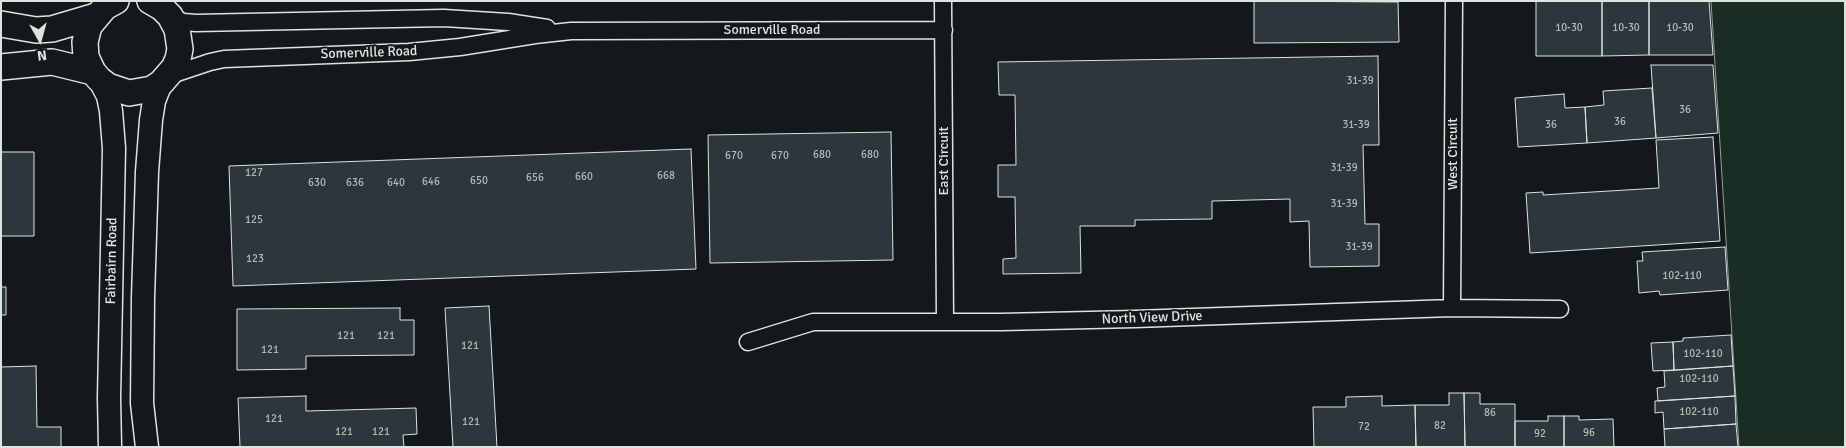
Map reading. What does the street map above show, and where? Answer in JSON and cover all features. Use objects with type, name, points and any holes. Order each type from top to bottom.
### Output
[{"type":"main road","points":[[1,24],[36,30],[52,29],[106,6]]},
{"type":"main road","points":[[106,6],[89,26],[85,42],[86,57],[96,75],[108,86],[129,92],[152,88],[165,79],[178,59],[180,49],[178,29],[161,7]]},
{"type":"main road","points":[[1,67],[52,62],[96,75]]},
{"type":"street","name":"East Circuit","points":[[943,1],[945,321]]},
{"type":"street","name":"West Circuit","points":[[1452,308],[1454,1]]},
{"type":"street","name":"Somerville Road","points":[[161,7],[184,22],[196,24],[444,18],[508,22],[571,31]]},
{"type":"street","name":"Somerville Road","points":[[165,79],[204,64],[224,59],[409,52],[460,47],[571,31],[944,30]]},
{"type":"street","name":"Fairbairn Road","points":[[96,75],[108,96],[114,148],[109,388],[110,447]]},
{"type":"street","points":[[147,447],[142,403],[147,172],[154,101],[165,79]]},
{"type":"street","name":"North View Drive","points":[[748,342],[813,322],[1135,319],[1452,308],[1560,309]]},
{"type":"green space","points":[[1711,1],[1845,1],[1845,447],[1739,447]]},
{"type":"building","points":[[1254,1],[1398,2],[1399,42],[1254,43]]},
{"type":"building","points":[[1536,1],[1602,1],[1602,56],[1536,56]]},
{"type":"building","points":[[1602,1],[1649,1],[1649,55],[1602,56]]},
{"type":"building","points":[[1649,1],[1709,1],[1713,55],[1649,55]]},
{"type":"building","points":[[1378,56],[1379,145],[1363,145],[1365,224],[1379,224],[1379,266],[1310,267],[1309,221],[1290,222],[1290,199],[1212,201],[1212,219],[1135,220],[1135,226],[1080,226],[1081,273],[1003,274],[1003,259],[1016,258],[1015,197],[998,197],[998,165],[1016,165],[1015,95],[999,95],[998,62]]},
{"type":"building","points":[[1651,65],[1713,65],[1718,133],[1656,138]]},
{"type":"building","points":[[1652,88],[1656,138],[1587,143],[1585,107],[1604,105],[1603,91]]},
{"type":"building","points":[[1564,94],[1565,108],[1585,107],[1587,143],[1518,147],[1515,98]]},
{"type":"building","points":[[891,132],[893,260],[710,263],[708,135]]},
{"type":"building","points":[[1713,137],[1720,241],[1530,253],[1526,193],[1543,192],[1543,195],[1659,188],[1656,140]]},
{"type":"building","points":[[691,149],[696,269],[233,286],[229,166]]},
{"type":"building","points":[[1,152],[34,152],[34,236],[1,236]]},
{"type":"building","points":[[1725,247],[1728,290],[1660,295],[1659,291],[1639,293],[1637,261],[1643,261],[1642,252]]},
{"type":"building","points":[[1,287],[6,287],[6,315],[1,315]]},
{"type":"building","points":[[489,306],[497,447],[453,447],[445,308]]},
{"type":"building","points":[[400,308],[400,320],[414,320],[414,355],[306,356],[306,369],[237,370],[237,309]]},
{"type":"building","points":[[1731,335],[1733,366],[1674,370],[1673,342],[1683,341],[1683,338]]},
{"type":"building","points":[[1673,342],[1674,370],[1653,371],[1651,343]]},
{"type":"building","points":[[36,366],[37,427],[61,427],[61,447],[1,447],[1,367]]},
{"type":"building","points":[[1733,366],[1735,396],[1658,401],[1657,388],[1665,387],[1664,371]]},
{"type":"building","points":[[1449,393],[1464,393],[1465,447],[1416,447],[1415,405],[1449,405]]},
{"type":"building","points":[[1464,393],[1480,393],[1480,404],[1515,404],[1515,447],[1465,447]]},
{"type":"building","points":[[306,396],[306,411],[416,408],[417,434],[403,435],[404,447],[240,447],[238,398]]},
{"type":"building","points":[[1382,396],[1382,406],[1415,405],[1416,447],[1314,447],[1313,407],[1346,407],[1346,397]]},
{"type":"building","points":[[1735,396],[1736,424],[1664,429],[1663,412],[1655,413],[1655,401]]},
{"type":"building","points":[[1548,416],[1564,416],[1564,447],[1515,447],[1515,421],[1548,421]]},
{"type":"building","points":[[1564,416],[1579,416],[1579,420],[1613,419],[1614,447],[1564,447]]},
{"type":"building","points":[[1736,424],[1738,447],[1665,447],[1664,429]]}]
